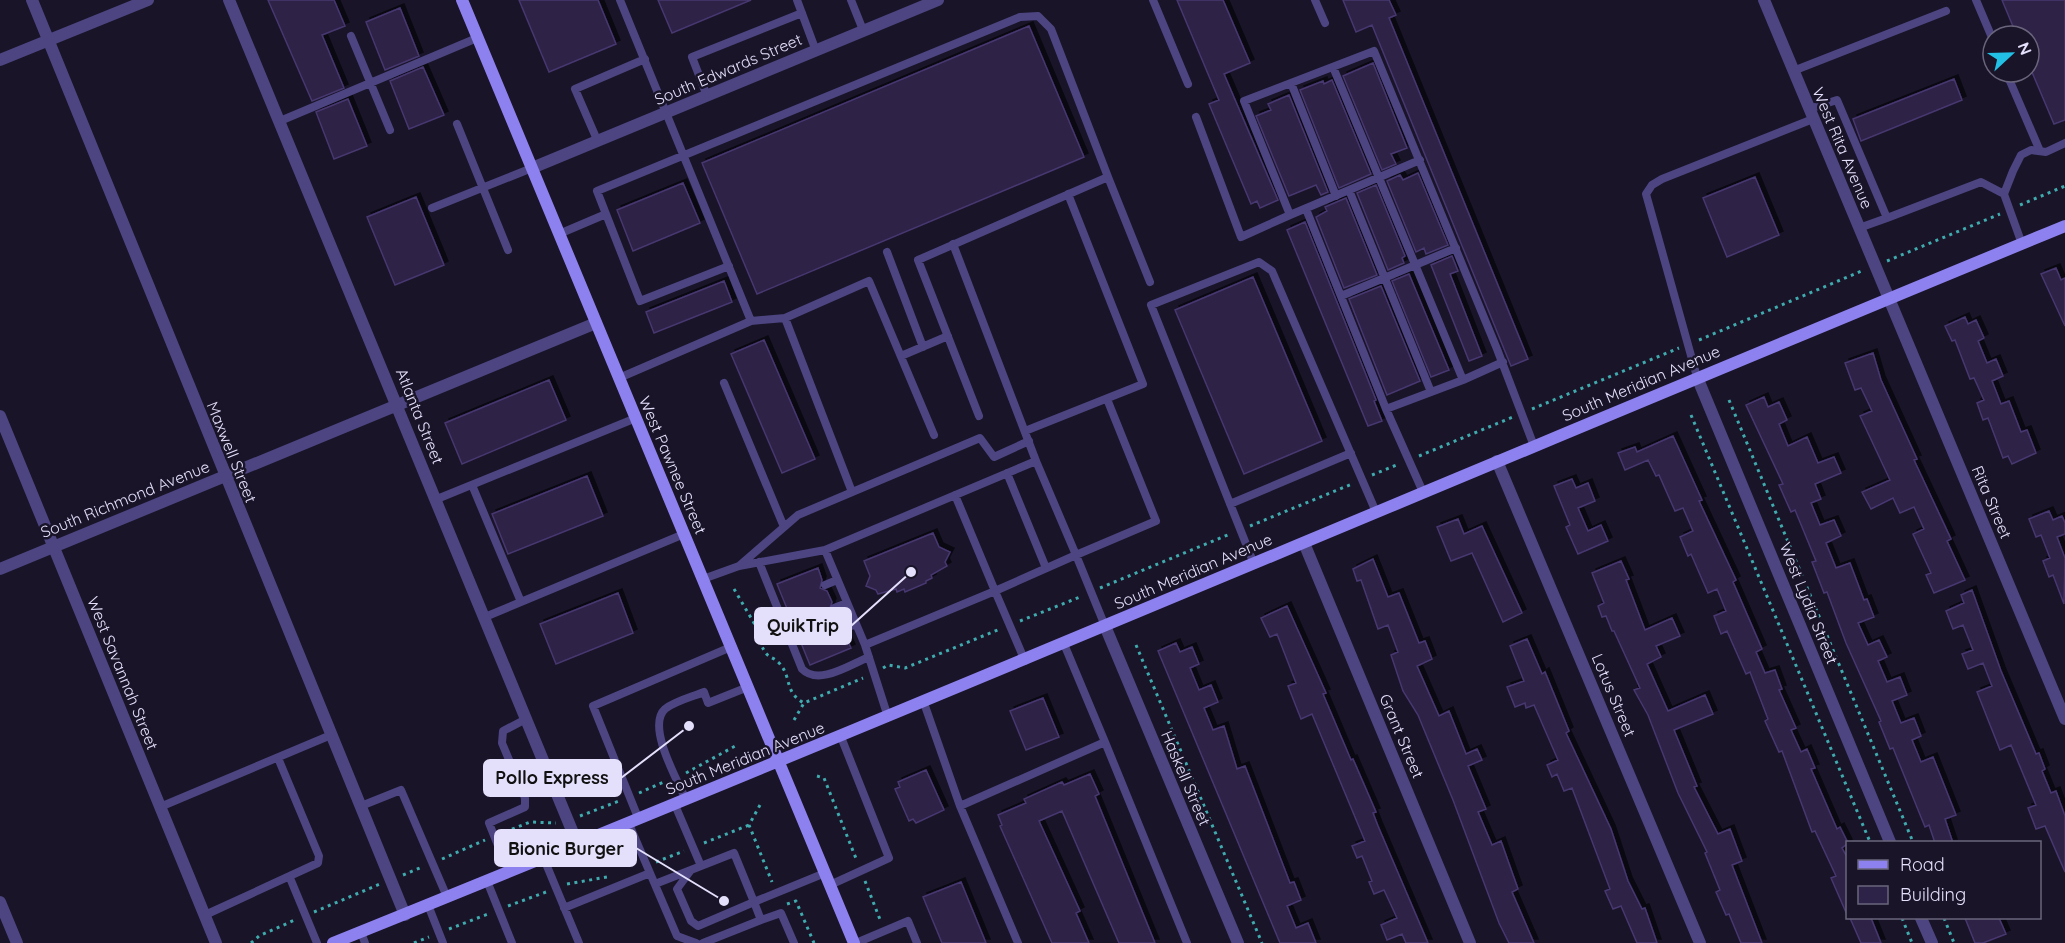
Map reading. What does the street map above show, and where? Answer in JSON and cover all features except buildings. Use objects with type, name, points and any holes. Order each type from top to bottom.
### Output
[{"type":"main road","name":"West Pawnee Street","points":[[462,0],[855,943]]},
{"type":"main road","name":"South Meridian Avenue","points":[[333,943],[363,938],[405,915],[447,897],[924,703],[1697,377],[2065,226]]},
{"type":"street","name":"Maxwell Street","points":[[32,0],[405,915]]},
{"type":"street","points":[[0,60],[148,0]]},
{"type":"street","name":"Atlanta Street","points":[[229,0],[578,845]]},
{"type":"street","name":"South Edwards Street","points":[[532,168],[938,0]]},
{"type":"street","name":"West Rita Avenue","points":[[1766,5],[1888,299]]},
{"type":"street","name":"Rita Street","points":[[1888,299],[2065,719]]},
{"type":"street","name":"South Richmond Avenue","points":[[0,569],[596,323]]},
{"type":"street","name":"West Lydia Street","points":[[1697,377],[1889,841]]},
{"type":"street","name":"West Savannah Street","points":[[0,416],[216,943]]},
{"type":"street","name":"Lotus Street","points":[[1497,461],[1700,943]]},
{"type":"street","name":"Grant Street","points":[[1304,543],[1470,943]]},
{"type":"street","name":"Haskell Street","points":[[1105,626],[1238,943]]},
{"type":"street","points":[[0,903],[17,943]]},
{"type":"street","points":[[1921,919],[1932,943]]},
{"type":"lane","points":[[620,0],[751,321]]},
{"type":"lane","points":[[797,0],[816,51]]},
{"type":"lane","points":[[851,0],[863,30]]},
{"type":"lane","points":[[1153,0],[1188,84]]},
{"type":"lane","points":[[1315,0],[1325,22]]},
{"type":"lane","points":[[1976,0],[1986,24]]},
{"type":"lane","points":[[1793,71],[1946,11]]},
{"type":"lane","points":[[706,96],[692,57],[802,13]]},
{"type":"lane","points":[[729,266],[640,301],[597,191],[1020,17],[1038,16],[1051,29],[1150,282]]},
{"type":"lane","points":[[351,36],[390,129]]},
{"type":"lane","points":[[280,121],[477,38]]},
{"type":"lane","points":[[1290,215],[1244,101],[1374,51],[1503,362],[1534,446]]},
{"type":"lane","points":[[598,142],[575,89],[645,59]]},
{"type":"lane","points":[[1333,67],[1462,380]]},
{"type":"lane","points":[[1291,83],[1336,196]]},
{"type":"lane","points":[[2011,84],[2040,151]]},
{"type":"lane","points":[[1697,377],[1646,194],[1652,185],[1811,114],[1837,100],[1887,218]]},
{"type":"lane","points":[[1196,117],[1241,237],[1420,160]]},
{"type":"lane","points":[[457,124],[508,250]]},
{"type":"lane","points":[[2004,194],[2021,155],[2031,150],[2046,152],[2065,143]]},
{"type":"lane","points":[[432,208],[532,168]]},
{"type":"lane","points":[[979,416],[918,260],[1108,177]]},
{"type":"lane","points":[[1859,228],[1981,182],[2004,194],[2022,244]]},
{"type":"lane","points":[[1349,190],[1431,392]]},
{"type":"lane","points":[[1025,431],[1143,384],[1068,194]]},
{"type":"lane","points":[[1306,209],[1386,409],[1423,492]]},
{"type":"lane","points":[[559,234],[606,214]]},
{"type":"lane","points":[[953,244],[1036,461],[1105,626]]},
{"type":"lane","points":[[1341,296],[1456,248]]},
{"type":"lane","points":[[887,252],[923,347]]},
{"type":"lane","points":[[1254,564],[1151,305],[1259,262],[1272,271],[1376,512]]},
{"type":"lane","points":[[619,378],[751,321],[784,318],[869,281],[934,435]]},
{"type":"lane","points":[[784,318],[852,492]]},
{"type":"lane","points":[[901,356],[948,336]]},
{"type":"lane","points":[[1386,409],[1503,362]]},
{"type":"lane","points":[[724,383],[784,527]]},
{"type":"lane","points":[[865,645],[1156,521],[1107,399]]},
{"type":"lane","points":[[437,500],[636,418]]},
{"type":"lane","points":[[739,566],[798,515],[980,438],[994,457],[1029,441]]},
{"type":"lane","points":[[1230,504],[1351,453]]},
{"type":"lane","points":[[703,579],[739,566],[825,549],[1036,461]]},
{"type":"lane","points":[[1006,473],[1046,568]]},
{"type":"lane","points":[[472,485],[521,602]]},
{"type":"lane","points":[[955,495],[1025,661]]},
{"type":"lane","points":[[485,617],[684,534]]},
{"type":"lane","points":[[825,549],[865,645],[888,717]]},
{"type":"lane","points":[[759,562],[780,603],[798,648],[802,669],[809,676],[819,677],[869,657]]},
{"type":"lane","points":[[825,585],[837,580]]},
{"type":"lane","points":[[834,608],[847,603]]},
{"type":"lane","points":[[843,629],[856,624]]},
{"type":"lane","points":[[1064,644],[1187,943]]},
{"type":"lane","points":[[696,943],[677,936],[649,869],[594,706],[731,647]]},
{"type":"lane","points":[[701,866],[693,848],[659,728],[664,710],[704,692],[708,703],[748,687]]},
{"type":"lane","points":[[924,703],[960,806],[1018,943]]},
{"type":"lane","points":[[508,873],[489,823],[525,807],[525,798],[502,743],[503,732],[526,719]]},
{"type":"lane","points":[[160,807],[331,735]]},
{"type":"lane","points":[[830,885],[889,858],[841,737]]},
{"type":"lane","points":[[960,806],[1105,742]]},
{"type":"lane","points":[[205,915],[312,868],[318,863],[319,856],[278,758]]},
{"type":"lane","points":[[361,806],[401,790],[447,897]]},
{"type":"lane","points":[[655,884],[734,853],[761,920]]},
{"type":"lane","points":[[544,859],[579,943]]},
{"type":"lane","points":[[564,908],[649,869]]},
{"type":"lane","points":[[691,870],[677,890],[691,921],[698,926],[825,873]]},
{"type":"lane","points":[[290,878],[318,943]]},
{"type":"lane","points":[[487,881],[512,943]]},
{"type":"lane","points":[[428,905],[443,943]]},
{"type":"lane","points":[[703,943],[781,913],[794,943]]},
{"type":"lane","points":[[855,943],[908,921],[917,943]]},
{"type":"path","points":[[795,720],[804,703],[888,665],[905,668],[2065,186]]},
{"type":"path","points":[[1729,400],[1912,841]]},
{"type":"path","points":[[1691,415],[1869,841]]},
{"type":"path","points":[[734,589],[764,640],[761,644],[766,656],[780,664],[793,697],[804,703]]},
{"type":"path","points":[[1136,645],[1262,943]]},
{"type":"path","points":[[817,776],[824,778],[885,931]]},
{"type":"path","points":[[649,869],[749,825],[760,804]]},
{"type":"path","points":[[749,825],[782,905],[796,901],[814,943]]},
{"type":"path","points":[[414,943],[573,881],[615,876]]},
{"type":"path","points":[[1902,919],[1912,943]]},
{"type":"path","points":[[1944,919],[1954,943]]},
{"type":"place","name":"QuikTrip","points":[[911,572]]},
{"type":"place","name":"Pollo Express","points":[[689,726]]},
{"type":"place","name":"Bionic Burger","points":[[724,901]]}]
